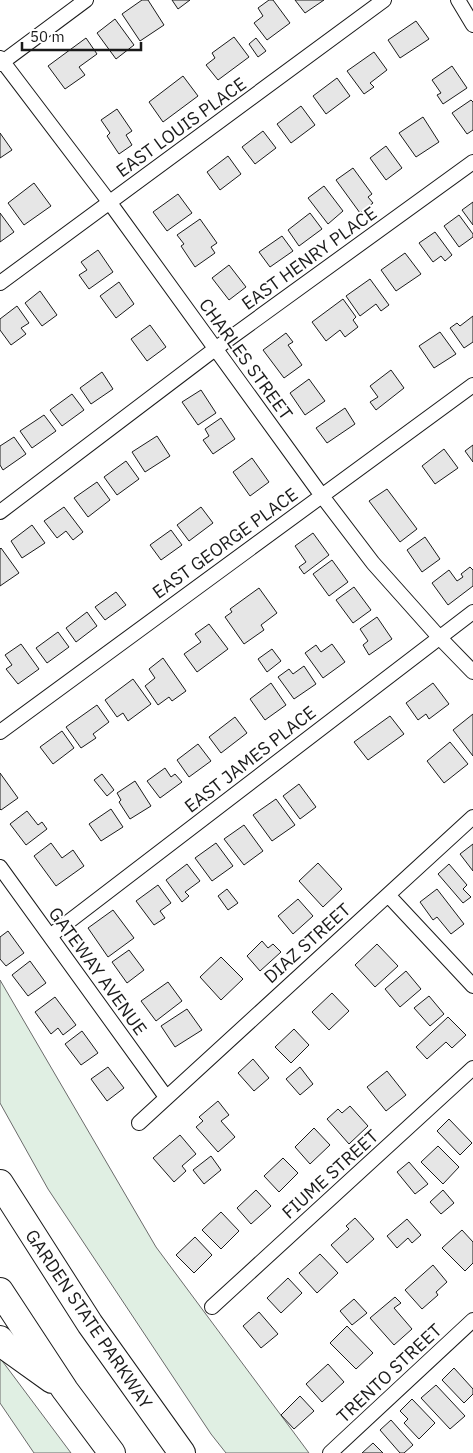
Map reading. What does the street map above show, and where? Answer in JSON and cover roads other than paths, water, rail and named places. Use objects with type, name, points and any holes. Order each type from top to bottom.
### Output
[{"type":"highway","name":"GARDEN STATE PARKWAY","points":[[0,1183],[90,1324],[182,1453]]},
{"type":"highway","points":[[0,1291],[65,1390],[112,1453]]},
{"type":"highway","points":[[0,1339],[6,1347],[65,1390]]},
{"type":"street","points":[[1,62],[86,0]]},
{"type":"street","name":"EAST LOUIS PLACE","points":[[0,283],[384,0]]},
{"type":"street","points":[[458,0],[473,25]]},
{"type":"street","name":"CHARLES STREET","points":[[1,62],[110,203],[322,496],[373,562],[439,637],[473,672]]},
{"type":"street","name":"EAST HENRY PLACE","points":[[0,512],[215,349],[473,162]]},
{"type":"street","name":"EAST GEORGE PLACE","points":[[0,732],[473,385]]},
{"type":"street","name":"EAST JAMES PLACE","points":[[50,936],[473,612]]},
{"type":"street","name":"DIAZ STREET","points":[[138,1123],[473,817]]},
{"type":"street","name":"GATEWAY AVENUE","points":[[0,867],[166,1097]]},
{"type":"street","points":[[388,895],[473,986]]},
{"type":"street","name":"FIUME STREET","points":[[212,1307],[473,1068]]},
{"type":"street","name":"TRENTO STREET","points":[[330,1453],[473,1320]]}]
